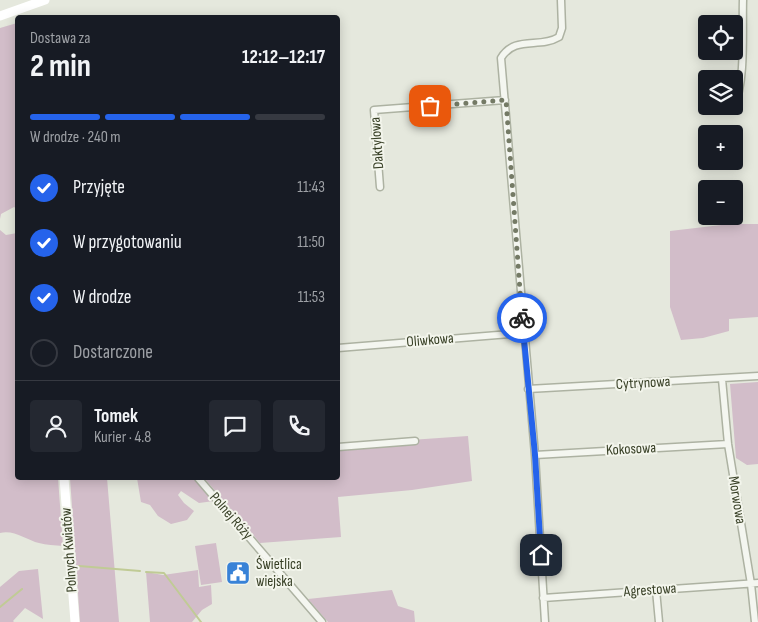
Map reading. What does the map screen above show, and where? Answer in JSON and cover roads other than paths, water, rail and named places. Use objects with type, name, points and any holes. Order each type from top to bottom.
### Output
[{"type":"street","points":[[0,16],[45,0]]},
{"type":"street","points":[[545,622],[535,455],[523,333],[506,100],[501,58],[506,49],[516,45],[552,41],[559,37],[562,28],[561,0]]},
{"type":"street","points":[[741,70],[743,0]]},
{"type":"street","name":"Daktylowa","points":[[380,187],[374,110],[506,100]]},
{"type":"street","name":"Oliwkowa","points":[[340,348],[523,333]]},
{"type":"street","name":"Cytrynowa","points":[[528,389],[758,376]]},
{"type":"street","name":"Morwowa","points":[[722,379],[728,444],[754,583],[756,622]]},
{"type":"street","points":[[340,447],[415,441]]},
{"type":"street","name":"Kokosowa","points":[[535,455],[728,444]]},
{"type":"street","name":"Polnych Kwiatów","points":[[64,480],[75,622]]},
{"type":"street","name":"Polnej Róży","points":[[200,480],[322,622]]},
{"type":"street","name":"Agrestowa","points":[[543,598],[754,583]]},
{"type":"street","points":[[656,590],[659,622]]},
{"type":"waterway","points":[[79,566],[140,571]]},
{"type":"waterway","points":[[146,572],[164,573],[201,622]]},
{"type":"waterway","points":[[0,607],[22,589]]},
{"type":"place","name":"Świetlica wiejska","points":[[238,573]]}]
